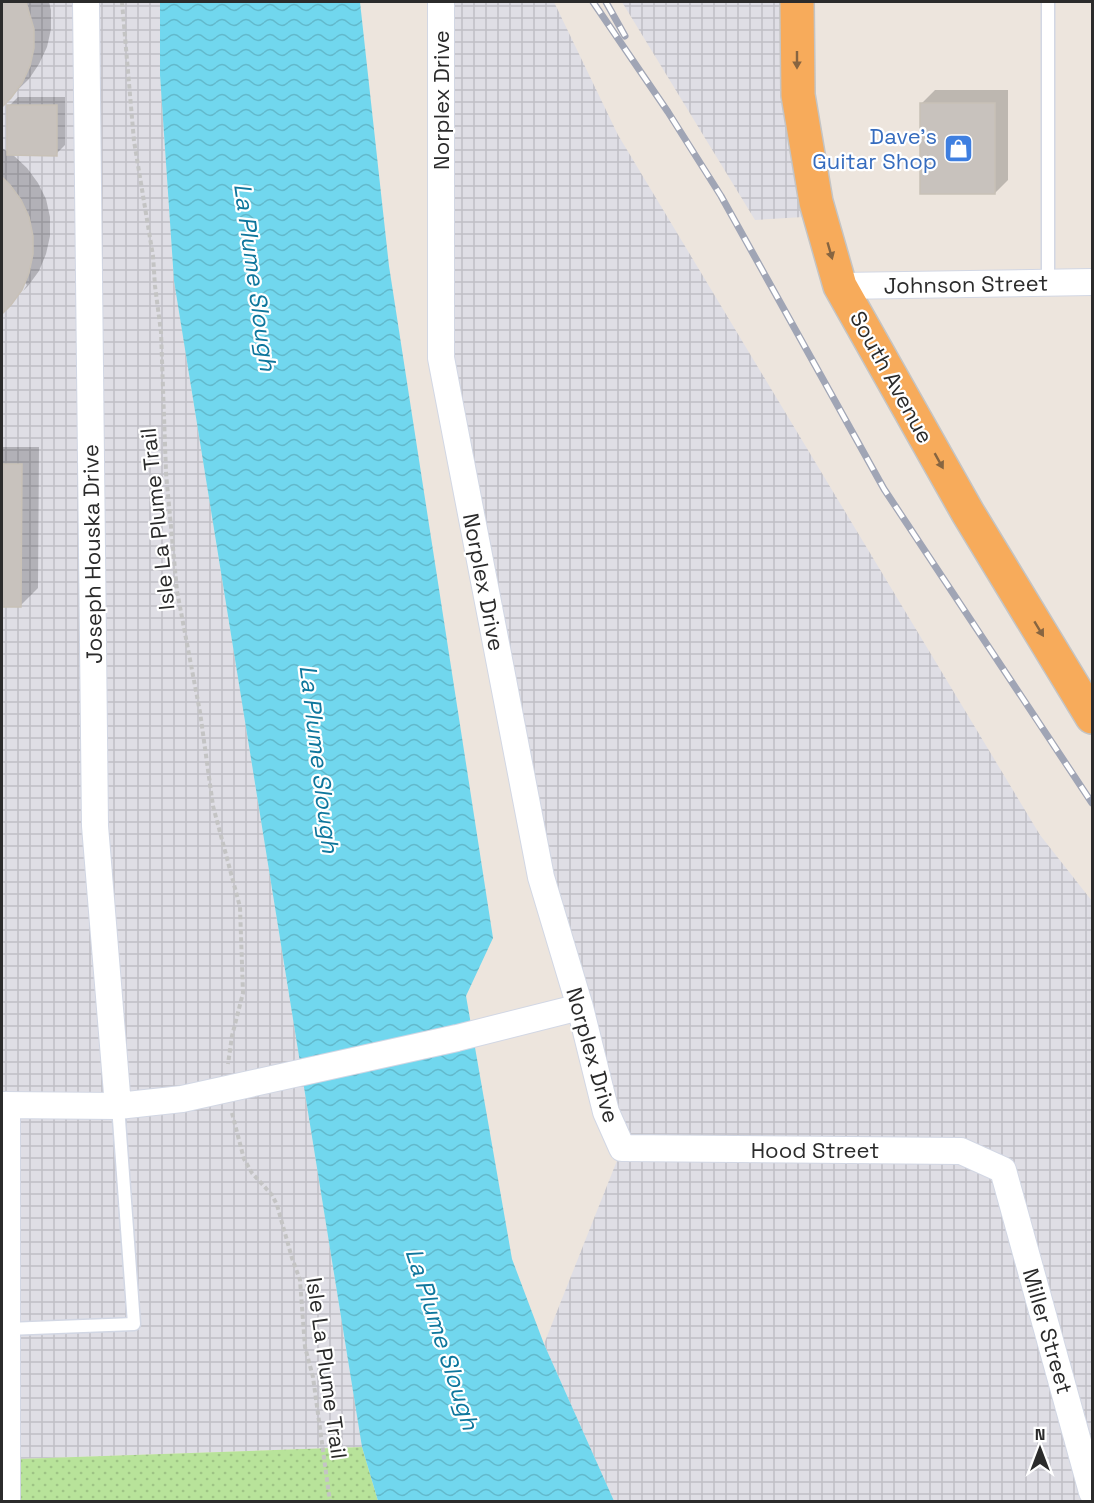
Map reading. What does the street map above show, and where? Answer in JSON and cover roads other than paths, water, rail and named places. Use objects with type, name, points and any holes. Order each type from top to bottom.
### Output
[{"type":"highway","name":"South Avenue","points":[[797,2],[798,95],[816,202],[840,286],[968,513],[1092,715]]},
{"type":"street","name":"Joseph Houska Drive","points":[[86,2],[95,826],[118,1106]]},
{"type":"street","name":"Norplex Drive","points":[[441,2],[441,358],[541,877],[580,1007],[606,1112],[622,1148]]},
{"type":"street","name":"Johnson Street","points":[[840,286],[1092,282]]},
{"type":"street","points":[[7,1502],[4,1454],[7,1329],[4,1105],[118,1106],[182,1099],[458,1038],[580,1007]]},
{"type":"street","name":"Hood Street","points":[[622,1148],[961,1151],[1003,1170]]},
{"type":"street","name":"Miller Street","points":[[1003,1170],[1092,1492]]},
{"type":"lane","points":[[1048,2],[1048,282]]},
{"type":"lane","points":[[7,1329],[134,1324],[118,1106]]},
{"type":"water","name":"La Plume Slough","points":[[160,2],[360,2],[389,266],[493,938],[466,996],[512,1259],[544,1344],[614,1501],[378,1501],[362,1447],[174,281],[160,75]]},
{"type":"railway","points":[[593,2],[668,112],[721,196],[884,489],[1092,803]]},
{"type":"railway","points":[[606,2],[625,36]]},
{"type":"place","name":"Dave's Guitar Shop","points":[[958,149]]}]
